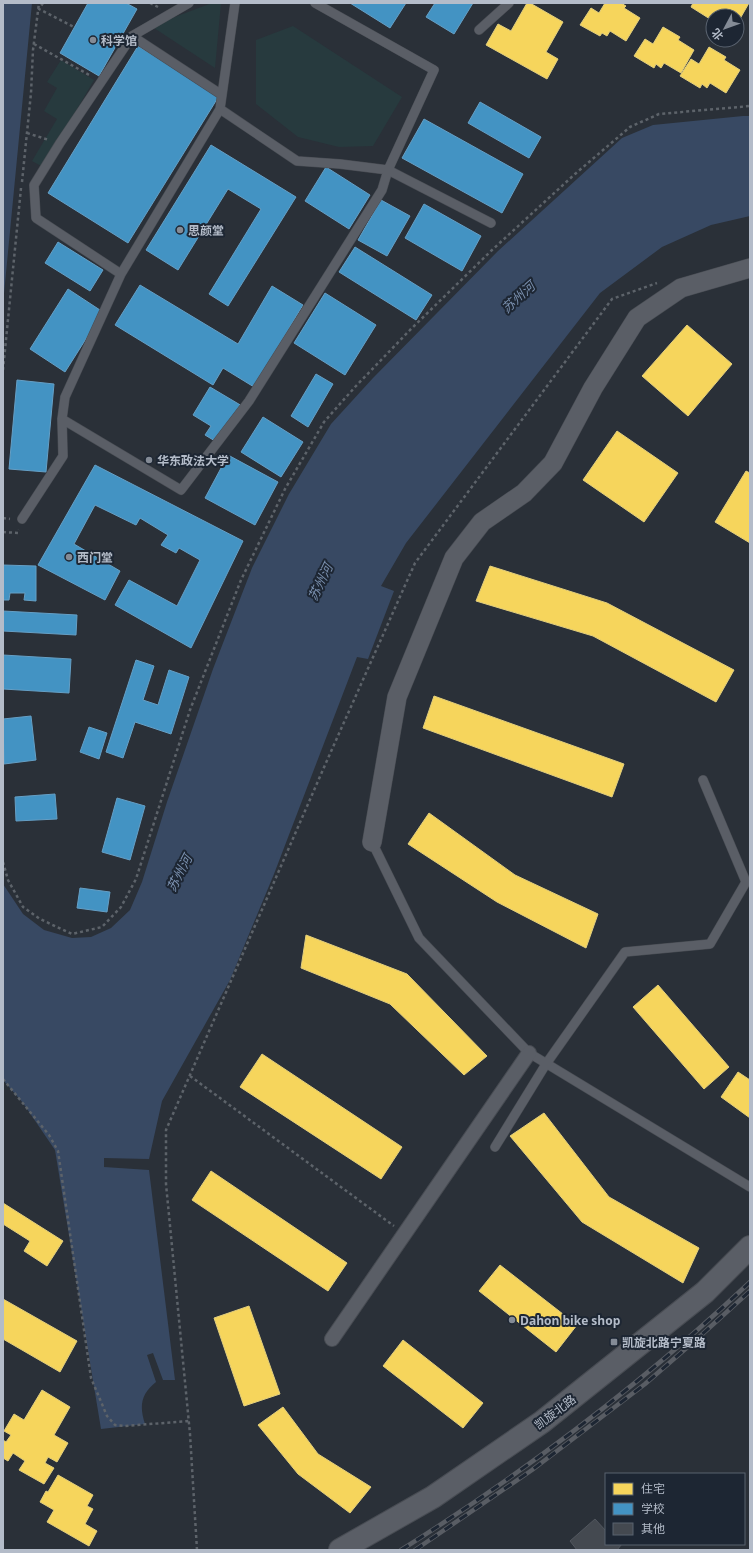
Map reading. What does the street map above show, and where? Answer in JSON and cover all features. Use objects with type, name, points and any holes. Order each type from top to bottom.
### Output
[{"type":"street","points":[[372,842],[397,697],[454,558],[482,522],[524,493],[553,463],[593,388],[637,318],[681,288],[750,268]]},
{"type":"street","points":[[332,1339],[529,1054]]},
{"type":"street","name":"凯旋北路","points":[[340,1550],[432,1497],[542,1422],[705,1292],[750,1247]]},
{"type":"lane","points":[[121,274],[36,218],[34,185],[100,81],[132,36],[189,3]]},
{"type":"lane","points":[[22,519],[63,456],[62,419],[65,397],[121,274],[220,109],[235,3]]},
{"type":"lane","points":[[62,419],[181,490],[250,401],[382,190],[388,170],[434,70],[315,3]]},
{"type":"lane","points":[[479,30],[509,3]]},
{"type":"lane","points":[[132,36],[222,95]]},
{"type":"lane","points":[[220,109],[296,161],[340,164],[388,170],[491,223]]},
{"type":"lane","points":[[495,1147],[546,1064],[626,952],[710,944],[746,882],[703,780]]},
{"type":"lane","points":[[372,842],[419,938],[529,1054],[750,1187]]},
{"type":"path","points":[[42,3],[39,9],[74,27]]},
{"type":"path","points":[[34,44],[100,81]]},
{"type":"path","points":[[3,862],[8,880],[23,907],[40,919],[72,934],[102,927],[121,907],[136,879],[190,710],[241,580],[285,489],[324,422],[381,360],[481,261],[575,174],[630,127],[659,114],[750,106]]},
{"type":"path","points":[[27,133],[60,143]]},
{"type":"path","points":[[197,1550],[189,1421],[166,1184],[166,1130],[415,563],[612,299],[663,281]]},
{"type":"path","points":[[190,1076],[405,1234]]},
{"type":"path","points":[[3,1079],[49,1135],[58,1151],[91,1378],[107,1416],[115,1425],[125,1426],[189,1421]]},
{"type":"green space","points":[[212,3],[221,3],[215,68],[151,26]]},
{"type":"green space","points":[[293,26],[402,97],[373,146],[339,147],[298,137],[256,104],[256,40]]},
{"type":"green space","points":[[61,60],[94,80],[43,167],[32,161],[57,119],[44,111],[57,88],[47,82]]},
{"type":"water","points":[[3,3],[32,3],[3,304]]},
{"type":"water","name":"苏州河","points":[[750,116],[750,216],[711,225],[662,247],[600,293],[406,543],[381,586],[394,591],[368,659],[357,657],[274,874],[230,980],[162,1101],[149,1159],[104,1158],[104,1167],[149,1170],[175,1380],[163,1380],[153,1353],[147,1355],[156,1382],[144,1396],[142,1412],[145,1424],[101,1429],[55,1150],[23,1103],[3,1080],[3,884],[23,914],[44,930],[72,938],[91,937],[111,928],[130,910],[142,882],[167,802],[213,669],[252,568],[289,494],[331,424],[373,378],[498,251],[622,138],[653,125]]},
{"type":"building: 住宅","points":[[527,3],[530,3],[563,22],[546,52],[558,59],[547,79],[486,45],[498,24],[511,31]]},
{"type":"building: 住宅","points":[[605,3],[621,3],[626,6],[624,8],[640,18],[626,41],[610,31],[607,36],[602,33],[600,36],[580,25],[591,8],[599,13]]},
{"type":"building: 住宅","points":[[693,3],[749,3],[745,10],[745,8],[705,8],[705,16],[691,7]]},
{"type":"building: 住宅","points":[[663,27],[680,37],[678,40],[694,50],[681,73],[664,63],[661,68],[656,64],[654,68],[634,56],[645,39],[653,44]]},
{"type":"building: 住宅","points":[[708,48],[711,48],[726,57],[724,60],[740,70],[726,93],[710,83],[707,88],[702,84],[700,88],[680,76],[691,59],[699,64]]},
{"type":"building: 住宅","points":[[687,325],[732,364],[688,416],[642,376]]},
{"type":"building: 住宅","points":[[617,431],[678,473],[644,522],[583,480]]},
{"type":"building: 住宅","points":[[746,471],[750,473],[750,543],[715,522]]},
{"type":"building: 住宅","points":[[490,566],[607,603],[734,670],[716,702],[593,636],[476,601]]},
{"type":"building: 住宅","points":[[434,696],[624,764],[612,797],[423,728]]},
{"type":"building: 住宅","points":[[429,813],[515,875],[598,914],[586,948],[497,902],[408,844]]},
{"type":"building: 住宅","points":[[306,935],[407,974],[487,1056],[464,1075],[390,1004],[301,968]]},
{"type":"building: 住宅","points":[[658,985],[729,1067],[704,1089],[633,1007]]},
{"type":"building: 住宅","points":[[262,1054],[402,1147],[381,1179],[240,1087]]},
{"type":"building: 住宅","points":[[738,1072],[750,1080],[750,1118],[721,1097]]},
{"type":"building: 住宅","points":[[544,1113],[609,1197],[699,1248],[683,1283],[582,1222],[510,1136]]},
{"type":"building: 住宅","points":[[211,1171],[347,1263],[328,1291],[192,1200]]},
{"type":"building: 住宅","points":[[3,1203],[63,1241],[47,1266],[24,1251],[30,1241],[3,1224]]},
{"type":"building: 住宅","points":[[500,1265],[577,1325],[556,1352],[479,1291]]},
{"type":"building: 住宅","points":[[3,1299],[77,1341],[60,1372],[3,1339]]},
{"type":"building: 住宅","points":[[249,1306],[280,1394],[244,1406],[214,1318]]},
{"type":"building: 住宅","points":[[403,1340],[483,1403],[463,1428],[383,1366]]},
{"type":"building: 住宅","points":[[42,1390],[70,1407],[54,1435],[68,1443],[57,1462],[48,1457],[45,1463],[54,1468],[44,1484],[19,1470],[25,1461],[13,1453],[8,1461],[3,1458],[3,1440],[6,1442],[11,1435],[4,1431],[14,1414],[24,1420]]},
{"type":"building: 住宅","points":[[283,1407],[318,1454],[371,1487],[350,1513],[298,1474],[258,1425]]},
{"type":"building: 住宅","points":[[58,1475],[93,1495],[87,1506],[93,1509],[85,1524],[97,1531],[89,1546],[47,1522],[54,1510],[40,1502]]},
{"type":"building: 学校","name":"科学馆","points":[[88,3],[126,3],[137,9],[99,76],[60,53]]},
{"type":"building: 学校","points":[[350,3],[406,3],[390,28]]},
{"type":"building: 学校","points":[[435,3],[473,3],[454,34],[426,17]]},
{"type":"building: 学校","points":[[138,46],[219,96],[128,243],[48,193]]},
{"type":"building: 学校","points":[[480,102],[541,137],[529,158],[468,123]]},
{"type":"building: 学校","points":[[424,119],[523,174],[502,213],[402,158]]},
{"type":"building: 学校","name":"思颜堂","points":[[211,145],[296,197],[228,306],[209,294],[261,209],[228,189],[178,270],[146,250]]},
{"type":"building: 学校","points":[[326,167],[370,195],[349,229],[305,201]]},
{"type":"building: 学校","points":[[381,200],[410,216],[387,256],[358,240]]},
{"type":"building: 学校","points":[[424,204],[481,236],[462,271],[405,238]]},
{"type":"building: 学校","points":[[58,242],[103,270],[90,291],[45,263]]},
{"type":"building: 学校","points":[[355,247],[432,295],[416,320],[339,272]]},
{"type":"building: 学校","points":[[140,285],[238,344],[272,286],[303,305],[254,387],[223,368],[213,385],[115,325]]},
{"type":"building: 学校","points":[[68,289],[103,312],[65,372],[30,349]]},
{"type":"building: 学校","points":[[325,293],[376,325],[345,375],[294,343]]},
{"type":"building: 学校","points":[[316,374],[333,384],[308,427],[291,416]]},
{"type":"building: 学校","points":[[17,380],[54,384],[46,472],[9,469]]},
{"type":"building: 学校","points":[[210,387],[242,406],[220,444],[205,435],[211,426],[193,415]]},
{"type":"building: 学校","points":[[263,417],[303,442],[281,477],[241,452]]},
{"type":"building: 学校","points":[[228,455],[278,482],[255,525],[205,498]]},
{"type":"building: 学校","name":"西门堂","points":[[95,465],[243,541],[191,648],[115,605],[129,580],[177,606],[200,560],[179,548],[176,553],[161,545],[168,535],[140,518],[136,525],[95,505],[74,544],[120,571],[105,600],[38,565]]},
{"type":"building: 学校","points":[[3,565],[36,566],[36,601],[24,600],[25,593],[10,593],[9,600],[3,600]]},
{"type":"building: 学校","points":[[3,611],[77,615],[76,635],[3,631]]},
{"type":"building: 学校","points":[[3,655],[71,659],[69,693],[3,689]]},
{"type":"building: 学校","points":[[136,660],[154,666],[143,700],[158,705],[169,670],[189,677],[171,734],[135,722],[123,758],[106,752]]},
{"type":"building: 学校","points":[[31,716],[36,760],[4,764],[3,719]]},
{"type":"building: 学校","points":[[89,727],[107,733],[99,759],[80,752]]},
{"type":"building: 学校","points":[[55,794],[57,819],[16,821],[15,797]]},
{"type":"building: 学校","points":[[117,798],[145,806],[130,860],[102,852]]},
{"type":"building: 学校","points":[[80,888],[110,892],[107,912],[77,908]]},
{"type":"building: 其他","points":[[595,1519],[605,1530],[605,1545],[621,1545],[617,1550],[577,1550],[570,1541]]},
{"type":"railway","points":[[401,1550],[538,1458],[582,1425],[668,1356],[750,1282]]},
{"type":"railway","points":[[415,1550],[532,1470],[645,1384],[750,1291]]},
{"type":"place","name":"科学馆","points":[[93,40]]},
{"type":"place","name":"思颜堂","points":[[180,230]]},
{"type":"place","name":"华东政法大学","points":[[149,460]]},
{"type":"place","name":"西门堂","points":[[69,557]]},
{"type":"place","name":"Dahon bike shop","points":[[512,1320]]},
{"type":"place","name":"凯旋北路宁夏路","points":[[614,1342]]}]
